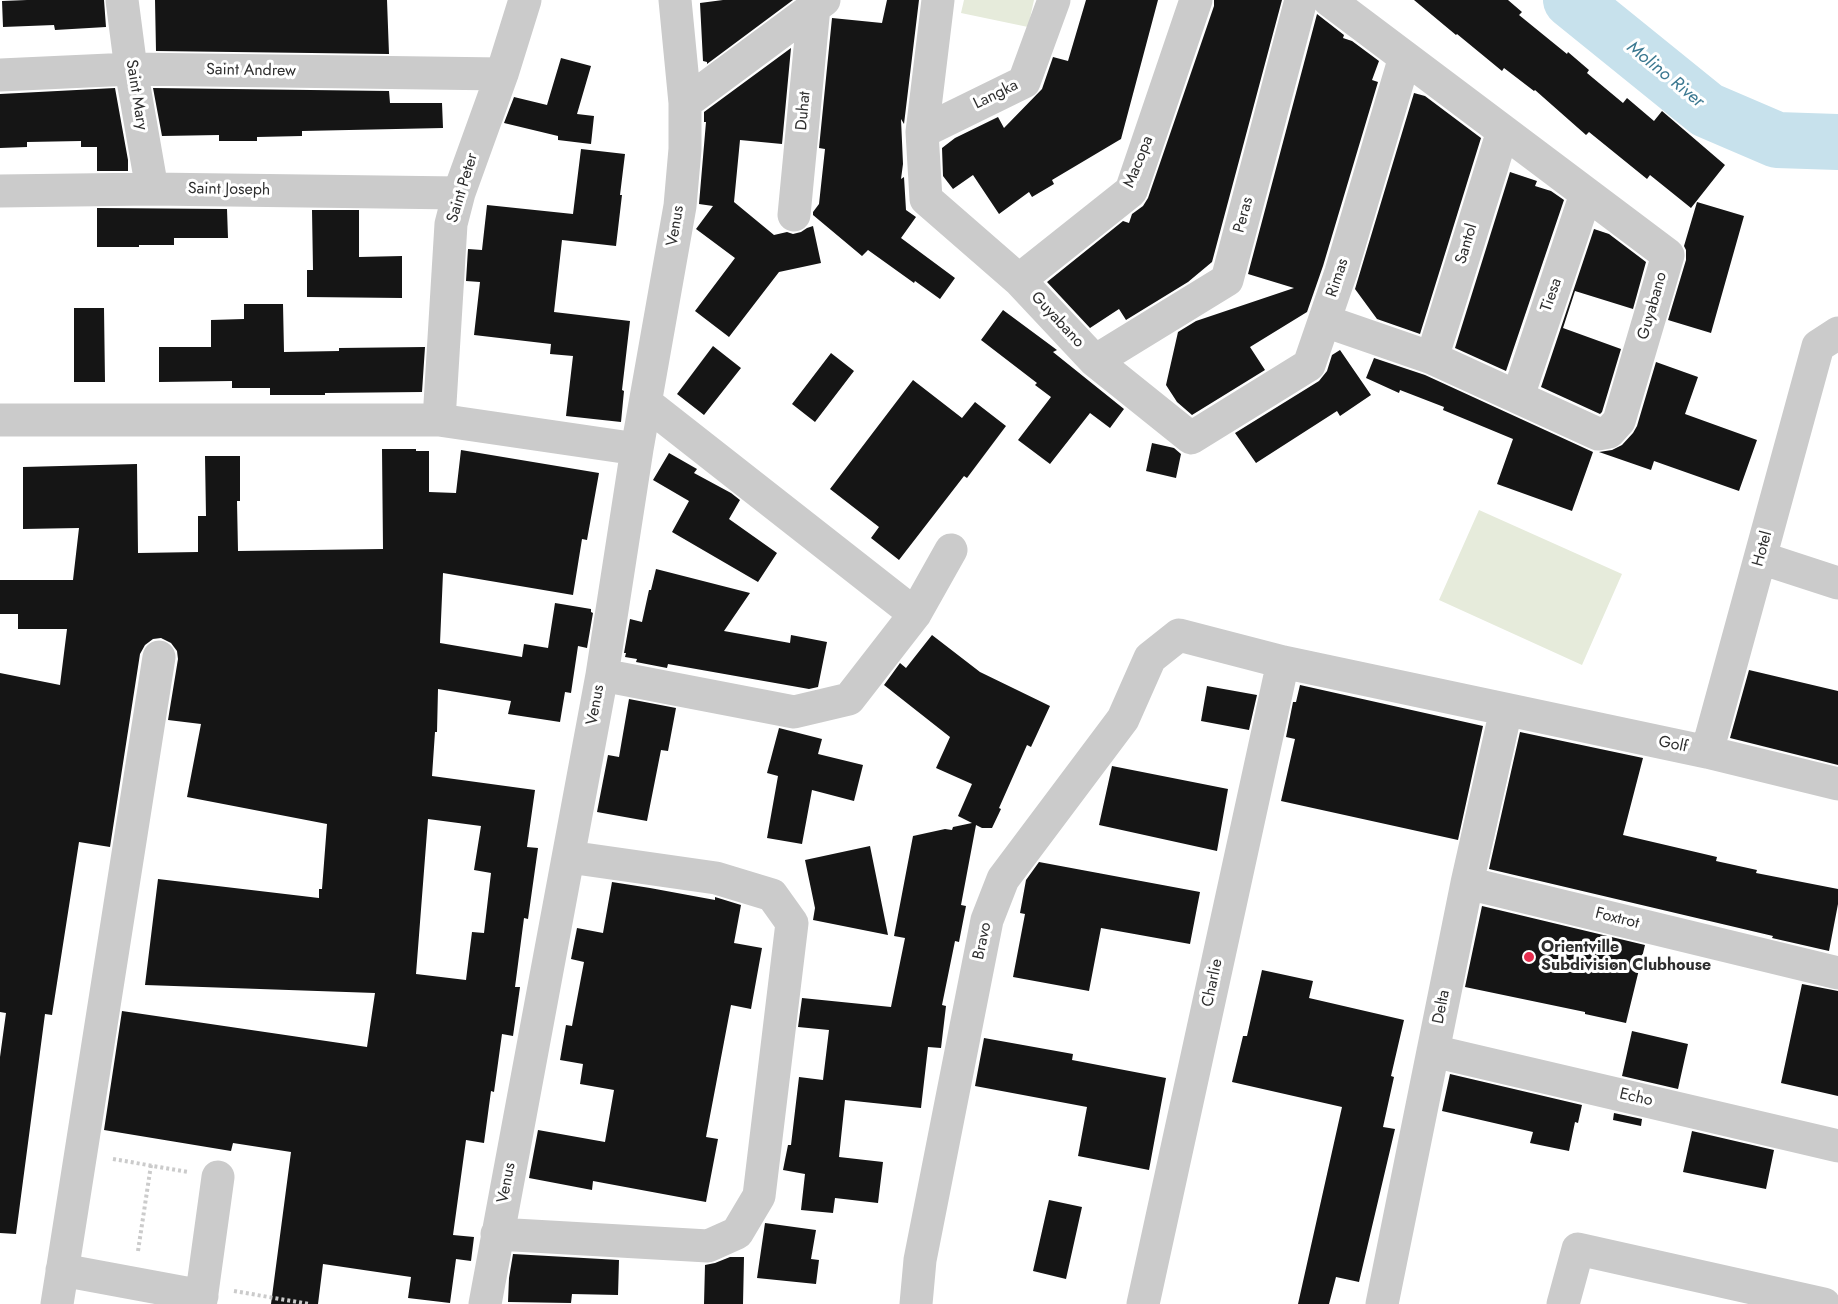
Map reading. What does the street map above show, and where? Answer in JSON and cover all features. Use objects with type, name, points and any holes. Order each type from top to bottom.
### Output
[{"type":"street","name":"Saint Mary","points":[[122,0],[131,69],[152,189]]},
{"type":"street","name":"Saint Peter","points":[[439,420],[451,224],[459,193],[502,74],[525,0]]},
{"type":"street","name":"Venus","points":[[485,1304],[602,675],[637,449],[680,206],[685,148],[685,104],[675,0]]},
{"type":"street","points":[[921,132],[938,0]]},
{"type":"street","name":"Langka","points":[[921,132],[1024,82],[1053,0]]},
{"type":"street","name":"Macopa","points":[[1018,280],[1131,191],[1196,0]]},
{"type":"street","name":"Peras","points":[[1095,361],[1227,280],[1301,0]]},
{"type":"street","name":"Guyabano","points":[[1325,321],[1432,358],[1598,434],[1609,432],[1619,421],[1668,255],[1329,0]]},
{"type":"street","points":[[685,104],[819,4]]},
{"type":"street","name":"Duhat","points":[[794,215],[819,4]]},
{"type":"street","name":"Rimas","points":[[1191,438],[1309,365],[1325,321],[1405,57]]},
{"type":"street","name":"Saint Andrew","points":[[0,75],[131,69],[502,74]]},
{"type":"street","name":"Santol","points":[[1432,358],[1503,131]]},
{"type":"street","name":"Guyabano","points":[[921,132],[926,198],[1018,280],[1095,361],[1191,438]]},
{"type":"street","name":"Saint Joseph","points":[[0,191],[152,189],[459,193]]},
{"type":"street","name":"Tiesa","points":[[1518,396],[1586,194]]},
{"type":"street","name":"Hotel","points":[[1707,752],[1761,558],[1828,339]]},
{"type":"street","points":[[646,403],[915,614]]},
{"type":"street","points":[[0,420],[439,420],[637,449]]},
{"type":"street","points":[[602,675],[794,712],[849,699],[915,614],[951,550]]},
{"type":"street","points":[[1761,558],[1838,584]]},
{"type":"street","name":"Golf","points":[[1179,634],[1283,662],[1707,752],[1838,784]]},
{"type":"street","name":"Bravo","points":[[916,1304],[920,1260],[987,920],[1003,879],[1123,719],[1150,658],[1179,634]]},
{"type":"street","points":[[57,1304],[159,657]]},
{"type":"street","name":"Charlie","points":[[1143,1304],[1283,662]]},
{"type":"street","name":"Delta","points":[[1382,1304],[1467,883],[1506,710]]},
{"type":"street","points":[[497,1234],[708,1246],[737,1233],[759,1196],[792,923],[772,895],[716,878],[569,857]]},
{"type":"street","name":"Foxtrot","points":[[1467,883],[1838,973]]},
{"type":"street","name":"Echo","points":[[1433,1051],[1838,1146]]},
{"type":"street","points":[[62,1270],[134,1284],[202,1293],[218,1177]]},
{"type":"street","points":[[1563,1304],[1578,1250],[1709,1291],[1824,1304]]},
{"type":"path","points":[[81,1153],[218,1177]]},
{"type":"path","points":[[134,1284],[151,1166]]},
{"type":"path","points":[[202,1293],[240,1293],[309,1304]]},
{"type":"green space","points":[[964,0],[1034,0],[1028,27],[961,13]]},
{"type":"green space","points":[[1479,510],[1622,574],[1582,665],[1439,600]]},
{"type":"building","points":[[104,0],[106,27],[55,30],[54,25],[3,27],[2,1]]},
{"type":"building","points":[[155,0],[387,0],[389,54],[156,51]]},
{"type":"building","points":[[723,0],[793,0],[707,64],[703,61],[700,3]]},
{"type":"building","points":[[887,0],[919,0],[904,124],[901,119],[903,164],[901,179],[904,177],[906,210],[916,217],[901,238],[955,278],[940,299],[868,250],[862,256],[813,215],[819,204],[825,149],[819,148],[832,18],[882,23]]},
{"type":"building","points":[[1086,0],[1158,0],[1121,139],[1052,180],[1054,184],[1032,197],[1029,192],[999,214],[973,175],[953,189],[943,176],[942,148],[955,138],[998,117],[1004,128],[1042,89],[1053,57],[1068,61]]},
{"type":"building","points":[[1214,0],[1282,0],[1212,262],[1188,282],[1126,320],[1119,309],[1090,328],[1047,282],[1123,221],[1129,223],[1132,214],[1143,206],[1148,198],[1214,6]]},
{"type":"building","points":[[1414,0],[1508,0],[1522,12],[1519,15],[1567,54],[1568,52],[1589,70],[1587,73],[1623,103],[1627,98],[1654,121],[1662,111],[1725,165],[1691,208],[1650,175],[1647,179],[1589,132],[1586,135],[1535,90],[1504,68],[1502,71]]},
{"type":"building","points":[[1317,14],[1344,35],[1343,38],[1352,41],[1379,61],[1372,80],[1378,82],[1323,266],[1307,312],[1250,347],[1265,370],[1192,415],[1177,402],[1166,385],[1178,332],[1196,321],[1294,288],[1248,274]]},
{"type":"building","points":[[791,48],[782,144],[740,140],[734,202],[774,235],[787,232],[793,234],[813,226],[821,263],[779,272],[729,337],[695,311],[735,258],[696,229],[713,206],[699,204],[706,122],[704,122],[704,112]]},
{"type":"building","points":[[561,58],[591,66],[577,114],[594,116],[591,144],[558,140],[558,136],[504,123],[514,97],[547,105]]},
{"type":"building","points":[[115,88],[128,171],[97,171],[97,147],[81,147],[81,141],[27,142],[27,147],[0,148],[0,94]]},
{"type":"building","points":[[153,88],[389,91],[390,103],[442,103],[443,128],[302,131],[302,136],[257,137],[257,141],[219,141],[219,135],[162,136]]},
{"type":"building","points":[[1414,93],[1425,96],[1481,138],[1420,334],[1377,319],[1355,289]]},
{"type":"building","points":[[581,149],[625,154],[616,246],[562,240],[554,312],[630,321],[622,390],[624,391],[621,422],[566,416],[573,356],[550,354],[551,344],[474,335],[480,282],[466,281],[468,249],[482,250],[487,205],[573,214]]},
{"type":"building","points":[[1510,172],[1537,181],[1535,186],[1551,191],[1564,200],[1506,371],[1455,348]]},
{"type":"building","points":[[1697,202],[1744,216],[1711,333],[1668,320],[1686,260],[1684,246]]},
{"type":"building","points":[[97,208],[227,209],[228,238],[174,238],[174,245],[97,247]]},
{"type":"building","points":[[312,210],[359,210],[359,257],[402,256],[402,298],[307,297],[307,270],[313,270]]},
{"type":"building","points":[[1594,229],[1609,234],[1646,262],[1633,309],[1575,291],[1563,328],[1621,349],[1600,414],[1541,387]]},
{"type":"building","points":[[244,304],[283,304],[284,352],[339,351],[339,348],[425,347],[422,392],[270,395],[270,388],[232,388],[232,381],[159,382],[159,347],[211,347],[211,320],[244,319]]},
{"type":"building","points":[[74,308],[104,308],[105,382],[74,382]]},
{"type":"building","points":[[1003,310],[1057,350],[1053,352],[1124,409],[1110,428],[1090,413],[1050,464],[1018,440],[1051,397],[1035,385],[1037,383],[981,340]]},
{"type":"building","points":[[713,346],[741,368],[704,415],[677,394]]},
{"type":"building","points":[[1340,350],[1371,395],[1340,416],[1337,411],[1256,463],[1235,433],[1319,381],[1327,371],[1332,355]]},
{"type":"building","points":[[831,353],[854,371],[815,422],[792,404]]},
{"type":"building","points":[[1374,358],[1425,375],[1593,452],[1572,511],[1497,484],[1513,439],[1443,410],[1444,407],[1400,390],[1399,393],[1366,378]]},
{"type":"building","points":[[1656,362],[1698,377],[1685,414],[1757,440],[1739,491],[1654,461],[1651,470],[1599,452],[1612,450],[1622,445],[1633,433]]},
{"type":"building","points":[[913,380],[962,418],[975,402],[1006,426],[967,478],[964,476],[899,560],[871,538],[879,527],[830,489]]},
{"type":"building","points":[[1152,443],[1174,448],[1181,454],[1176,478],[1146,471]]},
{"type":"building","points":[[382,449],[429,451],[429,492],[456,493],[461,450],[599,473],[587,540],[582,539],[573,595],[443,573],[440,643],[522,657],[524,644],[548,648],[555,603],[591,609],[593,613],[587,648],[578,646],[571,693],[565,692],[560,722],[508,714],[511,701],[438,689],[437,732],[435,732],[432,776],[535,790],[527,847],[538,848],[528,919],[524,918],[515,987],[520,987],[513,1036],[502,1034],[484,1143],[466,1140],[453,1235],[474,1237],[471,1261],[456,1259],[450,1303],[408,1298],[411,1277],[323,1264],[318,1304],[271,1304],[291,1152],[233,1143],[231,1151],[104,1130],[122,1011],[367,1047],[375,993],[145,985],[158,879],[319,898],[319,889],[322,889],[327,824],[187,797],[201,724],[168,720],[178,659],[177,651],[171,643],[161,638],[153,639],[145,645],[140,654],[110,847],[79,842],[52,1015],[45,1014],[16,1234],[0,1233],[0,1057],[6,1013],[0,1012],[0,673],[60,685],[67,629],[18,629],[18,614],[0,614],[0,580],[73,580],[79,528],[23,529],[23,467],[137,464],[138,553],[198,552],[198,516],[206,516],[205,456],[240,456],[240,501],[237,501],[238,551],[383,549]],"holes":[[[428,819],[481,826],[474,870],[491,873],[484,933],[472,932],[466,980],[416,974]]]},
{"type":"building","points":[[669,453],[697,469],[694,473],[740,500],[729,519],[777,553],[758,582],[672,532],[689,501],[653,480]]},
{"type":"building","points":[[656,569],[750,593],[724,631],[790,643],[791,635],[827,642],[818,687],[809,689],[668,664],[667,668],[636,662],[637,659],[625,657],[630,619],[642,622]]},
{"type":"building","points":[[932,635],[980,672],[1050,706],[1031,747],[1027,745],[992,828],[982,828],[976,825],[961,905],[966,906],[959,942],[955,941],[942,1005],[946,1006],[941,1048],[928,1047],[921,1108],[845,1100],[839,1157],[883,1162],[878,1203],[835,1198],[833,1213],[801,1210],[805,1174],[783,1170],[788,1145],[791,1145],[799,1077],[823,1080],[829,1030],[798,1027],[802,998],[891,1007],[905,938],[894,936],[913,836],[945,829],[952,830],[953,827],[972,823],[958,816],[972,784],[936,768],[950,737],[884,685],[900,663],[906,668]]},
{"type":"building","points":[[1749,670],[1838,691],[1838,765],[1730,738]]},
{"type":"building","points":[[1300,685],[1483,726],[1458,840],[1281,801],[1295,739],[1286,737],[1293,702],[1296,702]]},
{"type":"building","points":[[1207,686],[1257,695],[1249,730],[1201,721]]},
{"type":"building","points":[[629,699],[676,708],[668,751],[661,750],[647,821],[597,812],[608,755],[619,757]]},
{"type":"building","points":[[779,728],[822,739],[818,754],[863,765],[854,801],[812,790],[802,844],[767,838],[778,776],[767,773]]},
{"type":"building","points":[[1520,732],[1643,758],[1623,835],[1717,857],[1716,861],[1757,870],[1756,873],[1838,889],[1838,904],[1829,951],[1489,869]]},
{"type":"building","points":[[1112,766],[1228,789],[1217,851],[1099,825]]},
{"type":"building","points":[[870,846],[888,935],[813,920],[815,908],[805,860]]},
{"type":"building","points":[[1039,862],[1200,892],[1190,944],[1101,928],[1089,991],[1013,977],[1025,914],[1020,913],[1026,880]]},
{"type":"building","points":[[612,882],[715,900],[715,897],[741,905],[734,943],[762,948],[751,1009],[731,1005],[706,1137],[718,1139],[706,1202],[593,1181],[592,1190],[529,1178],[538,1130],[605,1142],[614,1090],[580,1084],[583,1064],[560,1060],[566,1025],[572,1026],[584,962],[571,959],[577,928],[603,933]]},
{"type":"building","name":"Orientville Subdivision Clubhouse","points":[[1482,906],[1645,945],[1626,1023],[1465,987]]},
{"type":"building","points":[[1262,970],[1313,981],[1309,998],[1404,1020],[1391,1076],[1394,1077],[1383,1127],[1395,1129],[1359,1282],[1336,1277],[1329,1304],[1298,1304],[1342,1107],[1232,1082],[1243,1036],[1247,1036]]},
{"type":"building","points":[[1802,984],[1838,991],[1838,1096],[1781,1083]]},
{"type":"building","points":[[1632,1031],[1688,1044],[1678,1089],[1622,1076]]},
{"type":"building","points":[[984,1038],[1073,1054],[1072,1060],[1166,1078],[1149,1170],[1078,1156],[1087,1107],[975,1086]]},
{"type":"building","points":[[1450,1074],[1582,1105],[1578,1123],[1575,1122],[1569,1151],[1530,1143],[1533,1132],[1442,1111]]},
{"type":"building","points":[[1614,1113],[1642,1119],[1641,1126],[1613,1120]]},
{"type":"building","points":[[1692,1131],[1774,1150],[1766,1189],[1683,1172]]},
{"type":"building","points":[[1049,1200],[1082,1207],[1066,1279],[1033,1271]]},
{"type":"building","points":[[765,1223],[816,1230],[811,1259],[819,1260],[816,1284],[757,1278]]},
{"type":"building","points":[[513,1254],[619,1260],[618,1295],[572,1294],[571,1303],[508,1302]]},
{"type":"building","points":[[730,1257],[744,1257],[743,1304],[704,1304],[705,1265]]},
{"type":"waterway","name":"Molino River","points":[[1571,0],[1707,110],[1777,140],[1838,142]]},
{"type":"place","name":"Orientville Subdivision Clubhouse","points":[[1529,957]]}]
